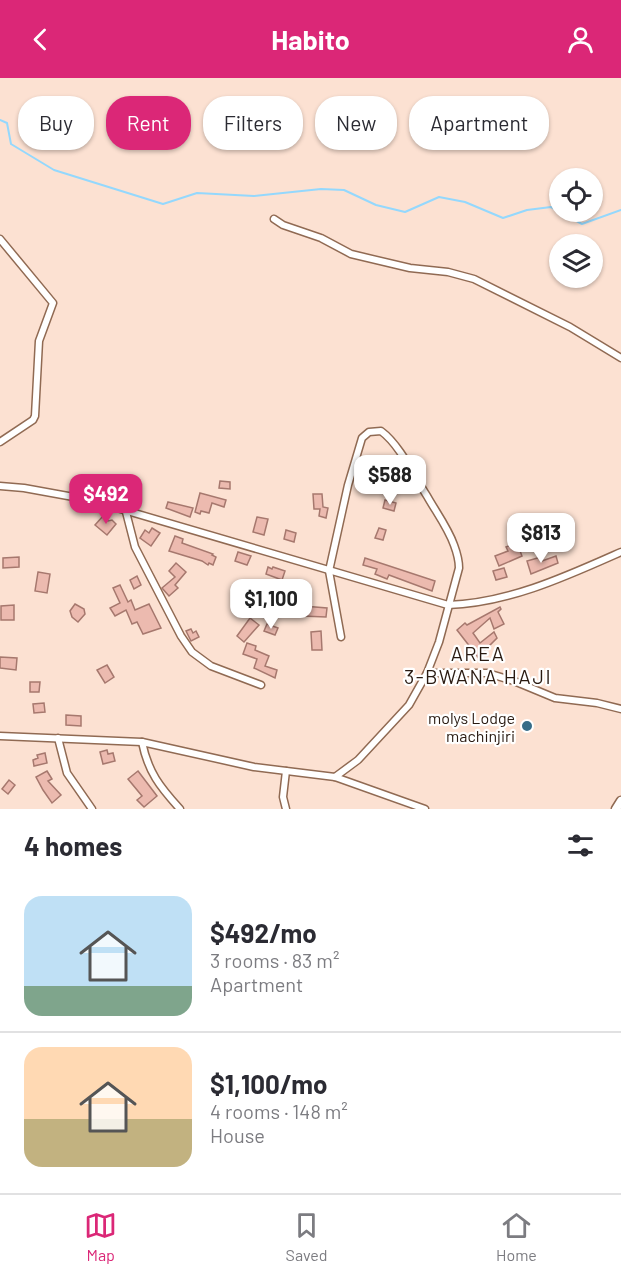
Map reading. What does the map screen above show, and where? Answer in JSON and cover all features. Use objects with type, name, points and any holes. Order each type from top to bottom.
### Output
[{"type":"main road","points":[[616,809],[621,801]]},
{"type":"street","points":[[274,219],[283,225],[321,238],[351,254],[410,268],[448,272],[474,279],[570,327],[621,358]]},
{"type":"street","points":[[0,239],[53,303],[39,340],[35,416],[33,420],[0,442]]},
{"type":"street","points":[[335,777],[358,760],[409,705],[427,673],[439,642],[459,568],[454,545],[410,468],[387,435],[381,431],[369,432],[362,438],[348,485],[329,571],[341,637]]},
{"type":"street","points":[[0,486],[90,500],[448,605],[487,600],[550,582],[621,552]]},
{"type":"street","points":[[126,512],[135,547],[181,636],[192,652],[211,666],[261,685]]},
{"type":"street","points":[[427,673],[487,673],[514,681],[555,698],[597,703],[621,709]]},
{"type":"street","points":[[0,736],[142,742],[232,763],[335,777],[425,809]]},
{"type":"street","points":[[58,738],[67,774],[92,809]]},
{"type":"street","points":[[142,742],[149,770],[180,809]]},
{"type":"street","points":[[286,771],[283,797],[286,809]]},
{"type":"building","points":[[220,481],[230,482],[230,489],[219,488]]},
{"type":"building","points":[[200,493],[226,500],[224,507],[212,503],[209,513],[195,512]]},
{"type":"building","points":[[313,494],[322,494],[323,507],[328,508],[326,518],[319,516],[320,509],[314,509]]},
{"type":"building","points":[[385,500],[396,503],[394,511],[383,508]]},
{"type":"building","points":[[168,502],[193,508],[190,517],[166,508]]},
{"type":"building","points":[[103,516],[116,524],[107,535],[95,525]]},
{"type":"building","points":[[257,517],[268,519],[264,535],[253,532]]},
{"type":"building","points":[[152,528],[160,533],[151,546],[140,538],[145,530],[149,533]]},
{"type":"building","points":[[379,528],[386,530],[383,540],[375,538]]},
{"type":"building","points":[[286,530],[296,533],[294,542],[284,539]]},
{"type":"building","points":[[175,536],[183,539],[182,543],[213,554],[216,557],[213,565],[169,551]]},
{"type":"building","points":[[517,543],[522,556],[499,566],[495,556],[508,551],[506,547]]},
{"type":"building","points":[[238,552],[251,556],[247,565],[235,561]]},
{"type":"building","points":[[556,556],[558,563],[531,574],[527,561],[541,557],[542,561]]},
{"type":"building","points":[[19,557],[19,567],[3,568],[3,558]]},
{"type":"building","points":[[365,558],[435,581],[432,591],[389,575],[387,579],[375,574],[377,569],[363,565]]},
{"type":"building","points":[[176,563],[186,572],[175,585],[178,588],[169,596],[162,588],[175,577],[169,571]]},
{"type":"building","points":[[268,567],[285,571],[282,580],[266,574]]},
{"type":"building","points":[[504,568],[507,577],[496,580],[493,571]]},
{"type":"building","points":[[38,572],[50,574],[47,593],[35,591]]},
{"type":"building","points":[[137,576],[141,585],[134,589],[130,580]]},
{"type":"building","points":[[120,585],[128,602],[131,600],[135,610],[149,604],[161,628],[143,634],[137,622],[132,624],[126,610],[115,616],[110,608],[120,603],[113,588]]},
{"type":"building","points":[[75,604],[84,609],[85,614],[78,622],[72,617],[70,611]]},
{"type":"building","points":[[14,605],[14,620],[1,620],[1,606]]},
{"type":"building","points":[[303,606],[327,608],[326,617],[302,616]]},
{"type":"building","points":[[500,607],[498,612],[504,624],[494,629],[490,618],[473,633],[480,643],[494,632],[497,638],[478,657],[457,630],[465,623],[467,625]]},
{"type":"building","points":[[250,618],[259,625],[244,642],[237,636]]},
{"type":"building","points":[[267,624],[278,628],[275,635],[264,631]]},
{"type":"building","points":[[191,629],[193,633],[196,631],[199,637],[191,641],[186,631]]},
{"type":"building","points":[[321,631],[322,650],[312,650],[311,632]]},
{"type":"building","points":[[247,643],[256,646],[255,650],[269,656],[265,666],[277,670],[275,678],[254,668],[257,659],[243,654]]},
{"type":"building","points":[[0,657],[17,658],[16,670],[0,668]]},
{"type":"building","points":[[107,665],[114,677],[105,683],[97,670]]},
{"type":"building","points":[[30,682],[40,682],[39,692],[30,692]]},
{"type":"building","points":[[44,703],[45,712],[34,713],[33,704]]},
{"type":"building","points":[[66,715],[81,716],[81,726],[66,725]]},
{"type":"building","points":[[107,750],[108,754],[113,753],[115,761],[103,764],[100,752]]},
{"type":"building","points":[[45,753],[47,763],[34,766],[33,760],[38,758],[37,755]]},
{"type":"building","points":[[47,771],[52,779],[48,781],[61,795],[52,803],[36,777]]},
{"type":"building","points":[[138,771],[157,796],[144,807],[137,800],[142,796],[128,779]]},
{"type":"building","points":[[9,780],[15,785],[8,794],[2,789]]},
{"type":"waterway","points":[[0,120],[7,123],[11,144],[54,170],[163,204],[197,193],[254,196],[321,189],[344,190],[376,205],[405,212],[439,197],[465,202],[503,218],[527,210],[551,207],[582,224],[621,210]]},
{"type":"place","name":"molys Lodge machinjiri","points":[[527,726]]},
{"type":"district","name":"AREA 3-BWANA HAJI","points":[[478,664]]}]
